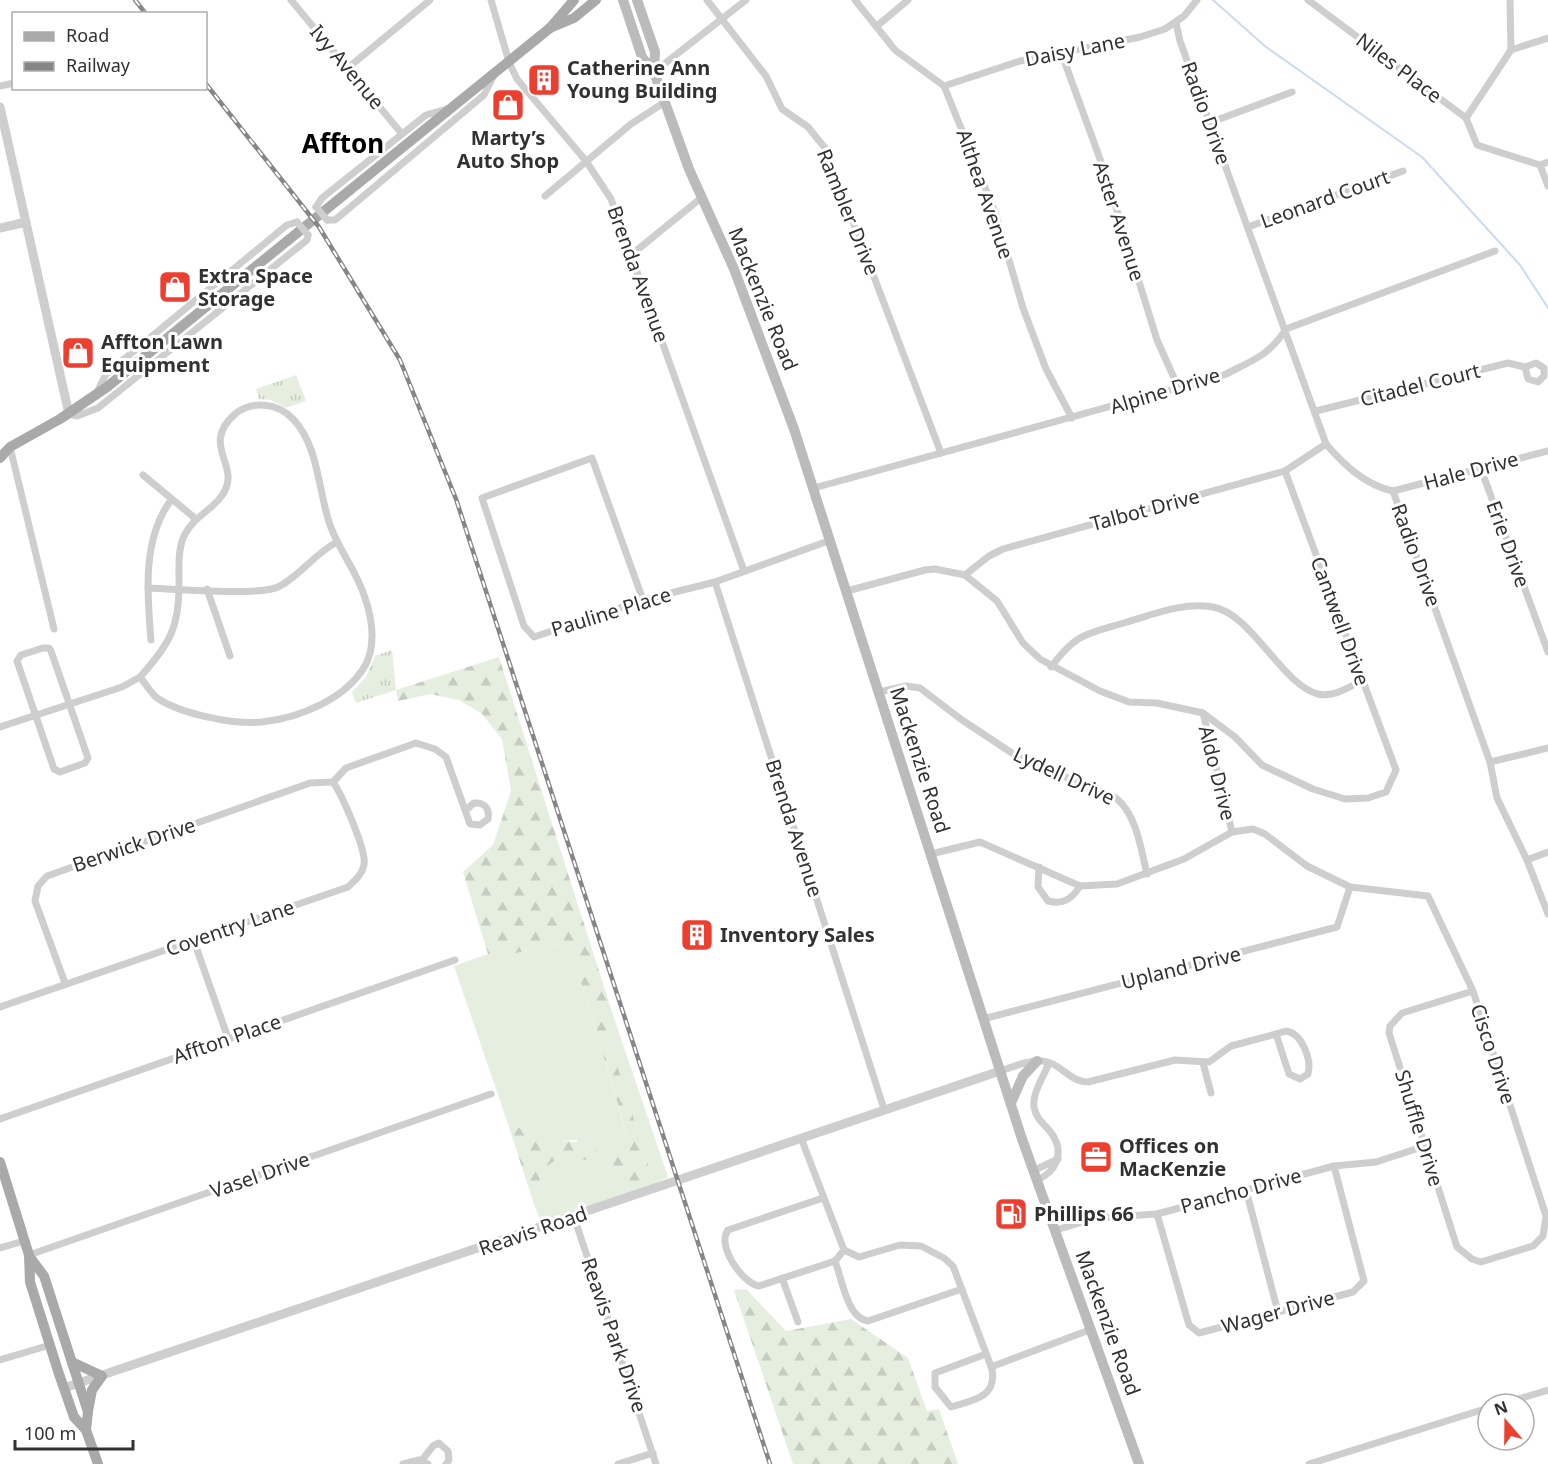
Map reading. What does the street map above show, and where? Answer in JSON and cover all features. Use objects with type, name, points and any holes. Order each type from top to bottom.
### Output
[{"type":"main road","points":[[0,458],[5,448],[69,414],[95,396],[550,28],[574,0]]},
{"type":"main road","points":[[550,28],[574,18],[596,0]]},
{"type":"main road","name":"Mackenzie Road","points":[[623,0],[642,57],[654,72],[701,198],[742,289],[814,488],[1000,1071],[1138,1464]]},
{"type":"main road","name":"Mackenzie Road","points":[[637,0],[655,52],[654,72]]},
{"type":"main road","points":[[1011,1104],[1023,1076],[1037,1061]]},
{"type":"main road","points":[[0,1162],[29,1255],[44,1276],[88,1412]]},
{"type":"main road","points":[[29,1255],[30,1282],[64,1388],[74,1417],[86,1430],[98,1464]]},
{"type":"main road","points":[[72,1362],[102,1376],[92,1390],[86,1430]]},
{"type":"street","name":"Ivy Avenue","points":[[291,0],[402,134]]},
{"type":"street","points":[[349,68],[430,0]]},
{"type":"street","name":"Brenda Avenue","points":[[491,0],[508,62],[517,79],[586,161],[611,199],[744,571]]},
{"type":"street","name":"Rambler Drive","points":[[707,0],[766,76],[782,109],[808,127],[825,148],[941,453]]},
{"type":"street","points":[[654,72],[746,0]]},
{"type":"street","points":[[855,0],[896,50],[944,86]]},
{"type":"street","points":[[877,26],[908,0]]},
{"type":"street","name":"Daisy Lane","points":[[944,86],[1020,61],[1140,37],[1176,23],[1197,0]]},
{"type":"street","name":"Niles Place","points":[[1308,0],[1466,118]]},
{"type":"street","points":[[1510,0],[1511,50],[1466,118],[1477,145],[1544,164],[1548,186]]},
{"type":"street","name":"Radio Drive","points":[[1176,23],[1180,41],[1209,123],[1316,411],[1326,444],[1341,461],[1364,479],[1393,491],[1490,762],[1497,798],[1527,860],[1548,914]]},
{"type":"street","points":[[1511,50],[1548,38]]},
{"type":"street","name":"Aster Avenue","points":[[1061,52],[1108,181],[1157,340],[1179,389]]},
{"type":"street","points":[[453,107],[426,115],[322,198],[316,207],[327,220],[335,220],[484,95],[495,73]]},
{"type":"street","name":"Althea Avenue","points":[[944,86],[995,212],[1023,308],[1046,369],[1072,418]]},
{"type":"street","points":[[1209,123],[1292,92]]},
{"type":"street","points":[[545,196],[586,161],[665,102]]},
{"type":"street","points":[[0,107],[69,414],[77,416],[98,408],[307,240],[308,235],[297,222],[292,222],[106,374],[95,396]]},
{"type":"street","name":"Leonard Court","points":[[1248,227],[1402,171]]},
{"type":"street","points":[[631,255],[701,198]]},
{"type":"street","points":[[0,228],[26,222]]},
{"type":"street","points":[[1286,329],[1495,251]]},
{"type":"street","name":"Alpine Drive","points":[[814,488],[1224,375],[1263,355],[1275,346],[1286,329]]},
{"type":"street","name":"Citadel Court","points":[[1316,411],[1508,363],[1525,367]]},
{"type":"street","points":[[0,727],[122,687],[140,677],[160,656],[172,636],[178,614],[180,548],[184,534],[196,519],[224,494],[228,482],[219,448],[224,426],[245,408],[270,406],[292,418],[300,429],[317,470],[330,524],[337,542],[355,570],[369,610],[373,630],[366,664],[353,681],[328,700],[278,720],[257,723],[186,711],[156,697],[140,677]]},
{"type":"street","name":"Talbot Drive","points":[[965,575],[1002,549],[1285,471],[1326,444]]},
{"type":"street","points":[[5,448],[54,629]]},
{"type":"street","name":"Hale Drive","points":[[1393,491],[1548,451]]},
{"type":"street","name":"Pauline Place","points":[[643,600],[592,458],[482,498],[524,626],[534,637],[643,600],[715,582],[831,540]]},
{"type":"street","name":"Erie Drive","points":[[1480,469],[1548,652]]},
{"type":"street","name":"Cantwell Drive","points":[[1203,713],[1235,737],[1263,765],[1297,783],[1345,799],[1368,798],[1386,792],[1396,770],[1361,681],[1285,471]]},
{"type":"street","points":[[143,475],[196,519]]},
{"type":"street","points":[[151,640],[148,588],[156,527],[161,513],[172,499]]},
{"type":"street","points":[[148,588],[207,590],[276,588],[291,578],[322,550],[337,542]]},
{"type":"street","points":[[847,591],[925,570],[936,569],[965,575],[997,601],[1023,643],[1051,667],[1100,691],[1129,702],[1156,703],[1203,713]]},
{"type":"street","name":"Brenda Avenue","points":[[715,582],[884,1109]]},
{"type":"street","points":[[207,590],[230,656]]},
{"type":"street","points":[[1051,667],[1066,646],[1081,636],[1171,609],[1214,607],[1226,612],[1298,682],[1317,694],[1338,692],[1361,681]]},
{"type":"street","points":[[49,648],[69,705],[88,761],[60,772],[54,769],[18,657],[49,648]]},
{"type":"street","name":"Lydell Drive","points":[[879,692],[906,686],[920,688],[962,720],[1018,757],[1116,798],[1127,809],[1147,874]]},
{"type":"street","name":"Aldo Drive","points":[[1203,713],[1232,832]]},
{"type":"street","points":[[333,782],[346,768],[416,743],[435,748],[446,757],[466,810]]},
{"type":"street","points":[[1490,762],[1548,748]]},
{"type":"street","name":"Coventry Lane","points":[[0,1007],[348,887],[360,875],[365,862],[344,798],[333,782]]},
{"type":"street","name":"Berwick Drive","points":[[65,983],[35,901],[38,886],[47,876],[310,783],[333,782]]},
{"type":"street","points":[[931,854],[980,842],[1080,886],[1117,884],[1184,859],[1232,832],[1243,829],[1259,831],[1307,866],[1350,887]]},
{"type":"street","points":[[1527,860],[1548,852]]},
{"type":"street","points":[[1039,867],[1038,887],[1048,901],[1057,903],[1066,901],[1080,886]]},
{"type":"street","name":"Cisco Drive","points":[[1350,887],[1428,896],[1473,991],[1546,1216],[1543,1236],[1533,1246],[1481,1262],[1472,1259],[1457,1247]]},
{"type":"street","name":"Upland Drive","points":[[983,1019],[1337,927],[1350,887]]},
{"type":"street","points":[[194,940],[228,1038]]},
{"type":"street","name":"Affton Place","points":[[0,1119],[454,960]]},
{"type":"street","name":"Shuffle Drive","points":[[1457,1247],[1389,1033],[1390,1026],[1402,1013],[1473,991]]},
{"type":"street","points":[[1000,1071],[1037,1061],[1049,1063],[1074,1080],[1088,1082],[1175,1060],[1203,1063],[1215,1059],[1231,1046],[1276,1034],[1292,1032],[1299,1039],[1309,1065],[1305,1077],[1295,1079],[1289,1074],[1276,1034]]},
{"type":"street","points":[[1035,1175],[1058,1159],[1052,1134],[1037,1115],[1034,1104],[1049,1063]]},
{"type":"street","points":[[1203,1063],[1211,1093]]},
{"type":"street","name":"Reavis Road","points":[[64,1388],[1000,1071]]},
{"type":"street","name":"Vasel Drive","points":[[29,1255],[491,1094]]},
{"type":"street","points":[[801,1138],[844,1250],[859,1257],[900,1245],[921,1246],[936,1253],[953,1266],[991,1366],[992,1387],[986,1396],[951,1407],[935,1387],[935,1373],[986,1354]]},
{"type":"street","name":"Pancho Drive","points":[[1056,1230],[1096,1218],[1158,1214],[1334,1166],[1376,1162],[1425,1146]]},
{"type":"street","name":"Wager Drive","points":[[1158,1214],[1189,1325],[1199,1333],[1353,1292],[1360,1288],[1364,1281],[1334,1166]]},
{"type":"street","points":[[1246,1190],[1278,1312]]},
{"type":"street","points":[[823,1198],[728,1230],[724,1240],[732,1261],[752,1285],[759,1286],[836,1261],[844,1250]]},
{"type":"street","name":"Reavis Park Drive","points":[[574,1217],[656,1464]]},
{"type":"street","points":[[0,1248],[24,1241]]},
{"type":"street","points":[[836,1261],[853,1313],[862,1321],[868,1322],[962,1289]]},
{"type":"street","points":[[782,1278],[798,1322]]},
{"type":"street","points":[[991,1366],[1092,1329]]},
{"type":"street","points":[[0,1360],[50,1345]]},
{"type":"street","points":[[1309,1464],[1476,1412]]},
{"type":"street","points":[[403,1464],[423,1461],[433,1446],[439,1443],[448,1450],[446,1464]]},
{"type":"street","points":[[618,1464],[653,1453]]},
{"type":"green space","points":[[296,375],[306,401],[286,408],[271,400],[259,399],[256,389]]},
{"type":"green space","points":[[392,650],[396,690],[356,703],[352,692],[366,677],[375,656]]},
{"type":"green space","points":[[499,657],[614,1018],[605,1026],[654,1184],[623,1195],[609,1150],[627,1134],[580,979],[563,946],[550,944],[513,954],[488,954],[463,872],[493,845],[511,791],[502,739],[482,714],[459,700],[430,694],[398,701],[396,690]]},
{"type":"green space","points":[[550,944],[563,946],[580,979],[627,1135],[623,1195],[541,1223],[532,1198],[541,1176],[546,1167],[560,1157],[578,1161],[577,1140],[560,1141],[508,1124],[454,966],[488,954],[513,954]]},
{"type":"green space","points":[[614,1018],[668,1177],[654,1184],[604,1025]]},
{"type":"green space","points":[[508,1124],[560,1141],[590,1143],[598,1150],[594,1158],[578,1161],[560,1157],[546,1167],[532,1198]]},
{"type":"green space","points":[[746,1289],[786,1331],[851,1319],[908,1358],[927,1411],[939,1409],[958,1464],[793,1464],[734,1290]]},
{"type":"waterway","points":[[1213,0],[1266,47],[1422,157],[1520,265],[1548,308]]},
{"type":"railway","points":[[135,0],[144,12]]},
{"type":"railway","points":[[207,85],[319,227],[400,360],[456,499],[770,1464]]},
{"type":"place","name":"Catherine Ann Young Building","points":[[544,80]]},
{"type":"place","name":"Marty’s Auto Shop","points":[[508,105]]},
{"type":"place","name":"Extra Space Storage","points":[[175,287]]},
{"type":"place","name":"Affton Lawn Equipment","points":[[78,353]]},
{"type":"place","name":"Inventory Sales","points":[[697,935]]},
{"type":"place","name":"Offices on MacKenzie","points":[[1096,1157]]},
{"type":"place","name":"Phillips 66","points":[[1011,1214]]},
{"type":"district","name":"Affton","points":[[343,144]]}]
